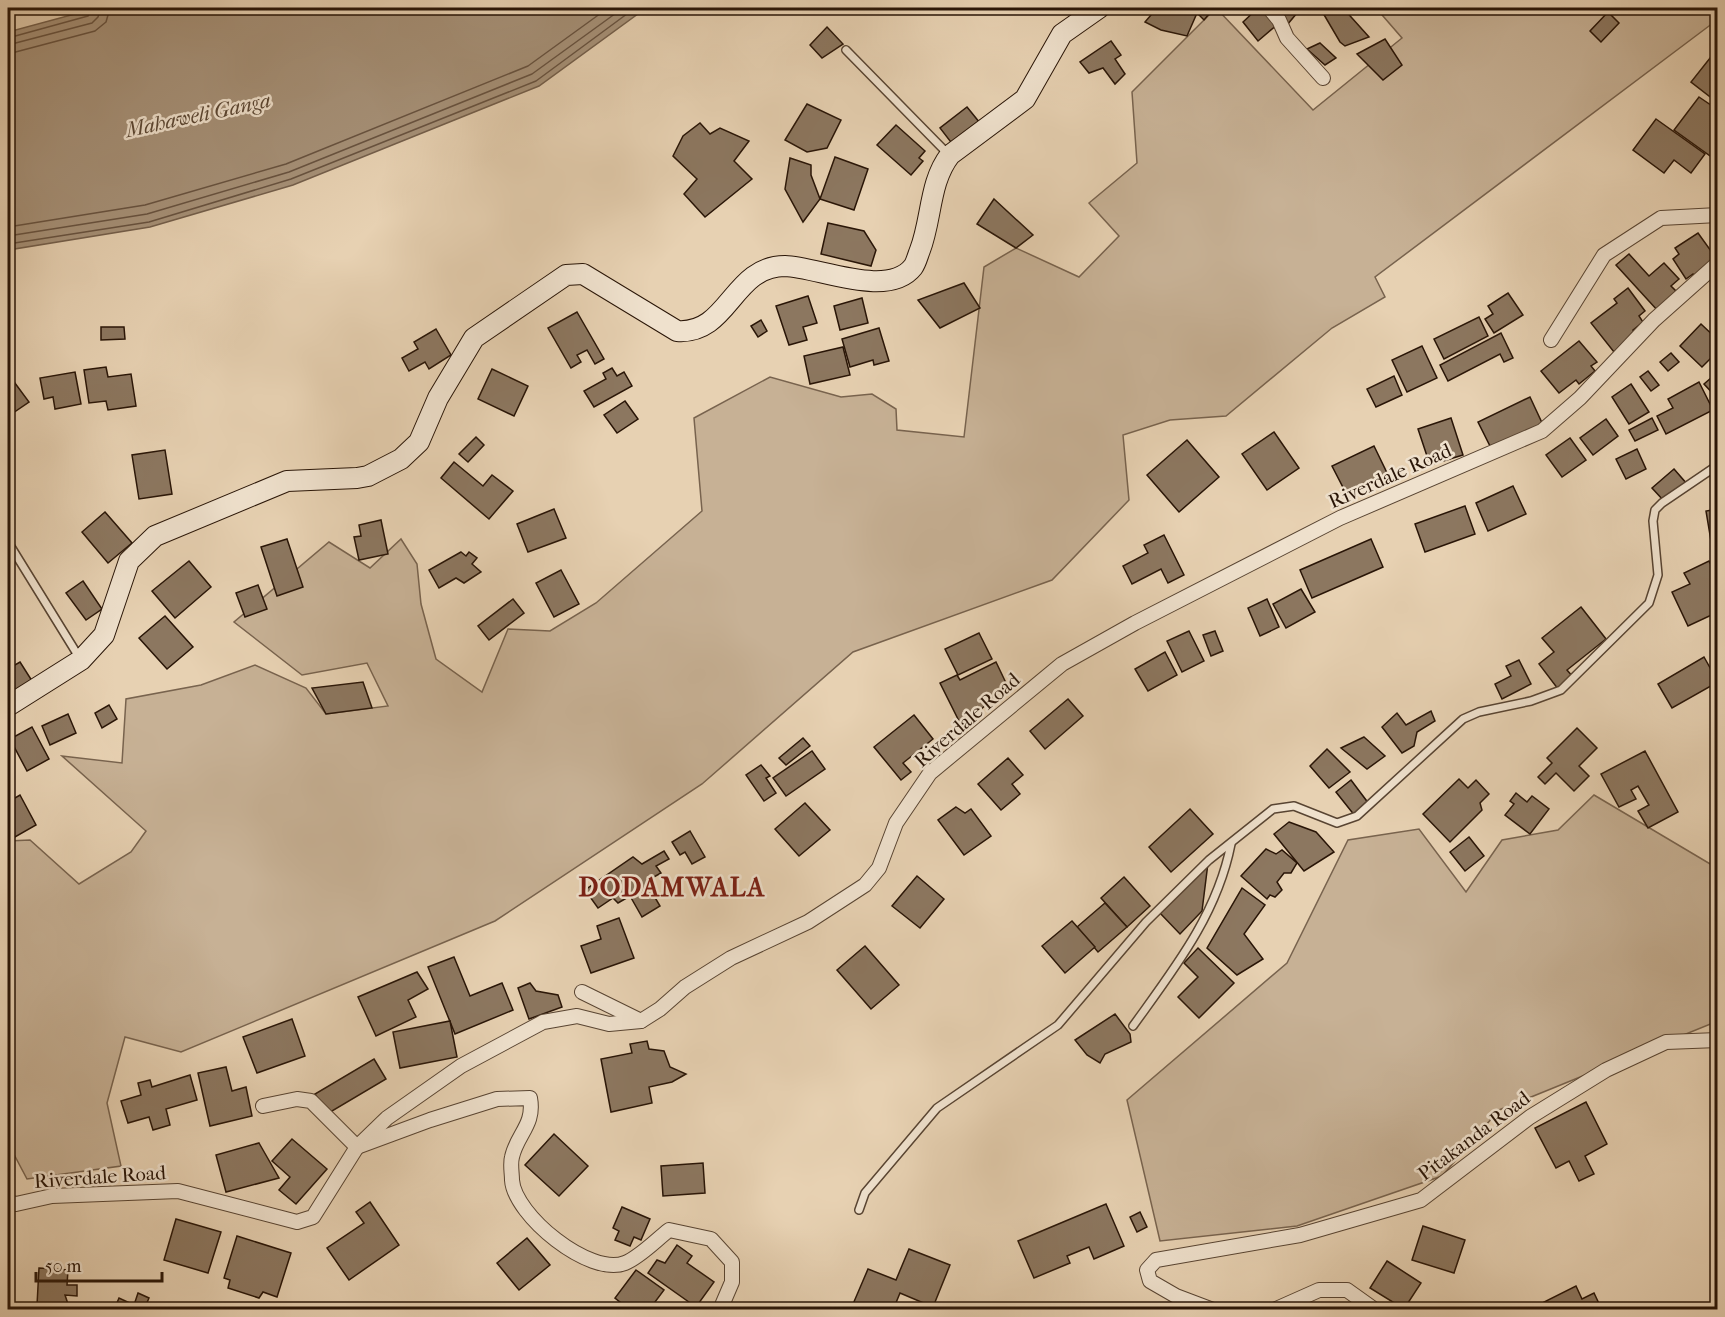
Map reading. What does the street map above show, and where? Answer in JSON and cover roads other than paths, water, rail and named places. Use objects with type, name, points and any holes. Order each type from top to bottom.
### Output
[{"type":"street","points":[[8,706],[81,660],[104,634],[129,561],[155,536],[287,481],[368,476],[400,459],[419,442],[438,398],[474,338],[566,275],[583,274],[677,331],[691,332],[705,327],[752,276],[766,269],[785,266],[876,283],[896,278],[913,268],[927,231],[937,177],[950,155],[1025,99],[1062,34],[1099,8]]},
{"type":"street","points":[[1269,8],[1279,20],[1287,38],[1323,78]]},
{"type":"street","points":[[1551,340],[1604,255],[1660,218],[1718,215]]},
{"type":"street","name":"Riverdale Road","points":[[10,1205],[52,1196],[178,1191],[297,1222],[313,1217],[357,1147],[387,1118],[460,1066],[543,1022],[577,1016],[609,1024],[641,1021],[660,1009],[685,987],[722,964],[808,922],[865,885],[879,868],[896,823],[930,773],[1062,664],[1135,623],[1341,518],[1542,431],[1580,398],[1654,320],[1718,263]]},
{"type":"street","points":[[582,992],[641,1021]]},
{"type":"street","name":"Pitakanda Road","points":[[1213,1310],[1176,1296],[1150,1281],[1147,1270],[1156,1260],[1300,1235],[1421,1200],[1530,1117],[1606,1070],[1666,1042],[1718,1040]]},
{"type":"street","points":[[263,1107],[297,1099],[311,1101],[357,1147],[430,1120],[497,1099],[530,1098],[533,1113],[511,1157],[512,1184],[527,1213],[555,1241],[585,1257],[608,1265],[624,1264],[669,1230],[711,1239],[732,1262],[732,1282],[720,1310]]},
{"type":"street","points":[[1275,1310],[1319,1290],[1347,1290],[1375,1310]]},
{"type":"lane","points":[[846,50],[950,155]]},
{"type":"lane","points":[[859,1210],[865,1193],[936,1108],[1058,1025],[1146,922],[1209,860],[1273,809],[1284,805],[1294,806],[1337,823],[1347,822],[1357,816],[1463,719],[1479,712],[1531,701],[1561,690],[1649,603],[1658,575],[1653,521],[1655,510],[1718,465]]},
{"type":"lane","points":[[8,542],[81,660]]},
{"type":"lane","points":[[1133,1026],[1192,944],[1218,893],[1231,844]]},
{"type":"water","name":"Mahaweli Ganga","points":[[97,8],[646,8],[539,86],[293,185],[150,227],[8,250],[8,32]]},
{"type":"district","name":"DODAMWALA","points":[[672,887]]}]
